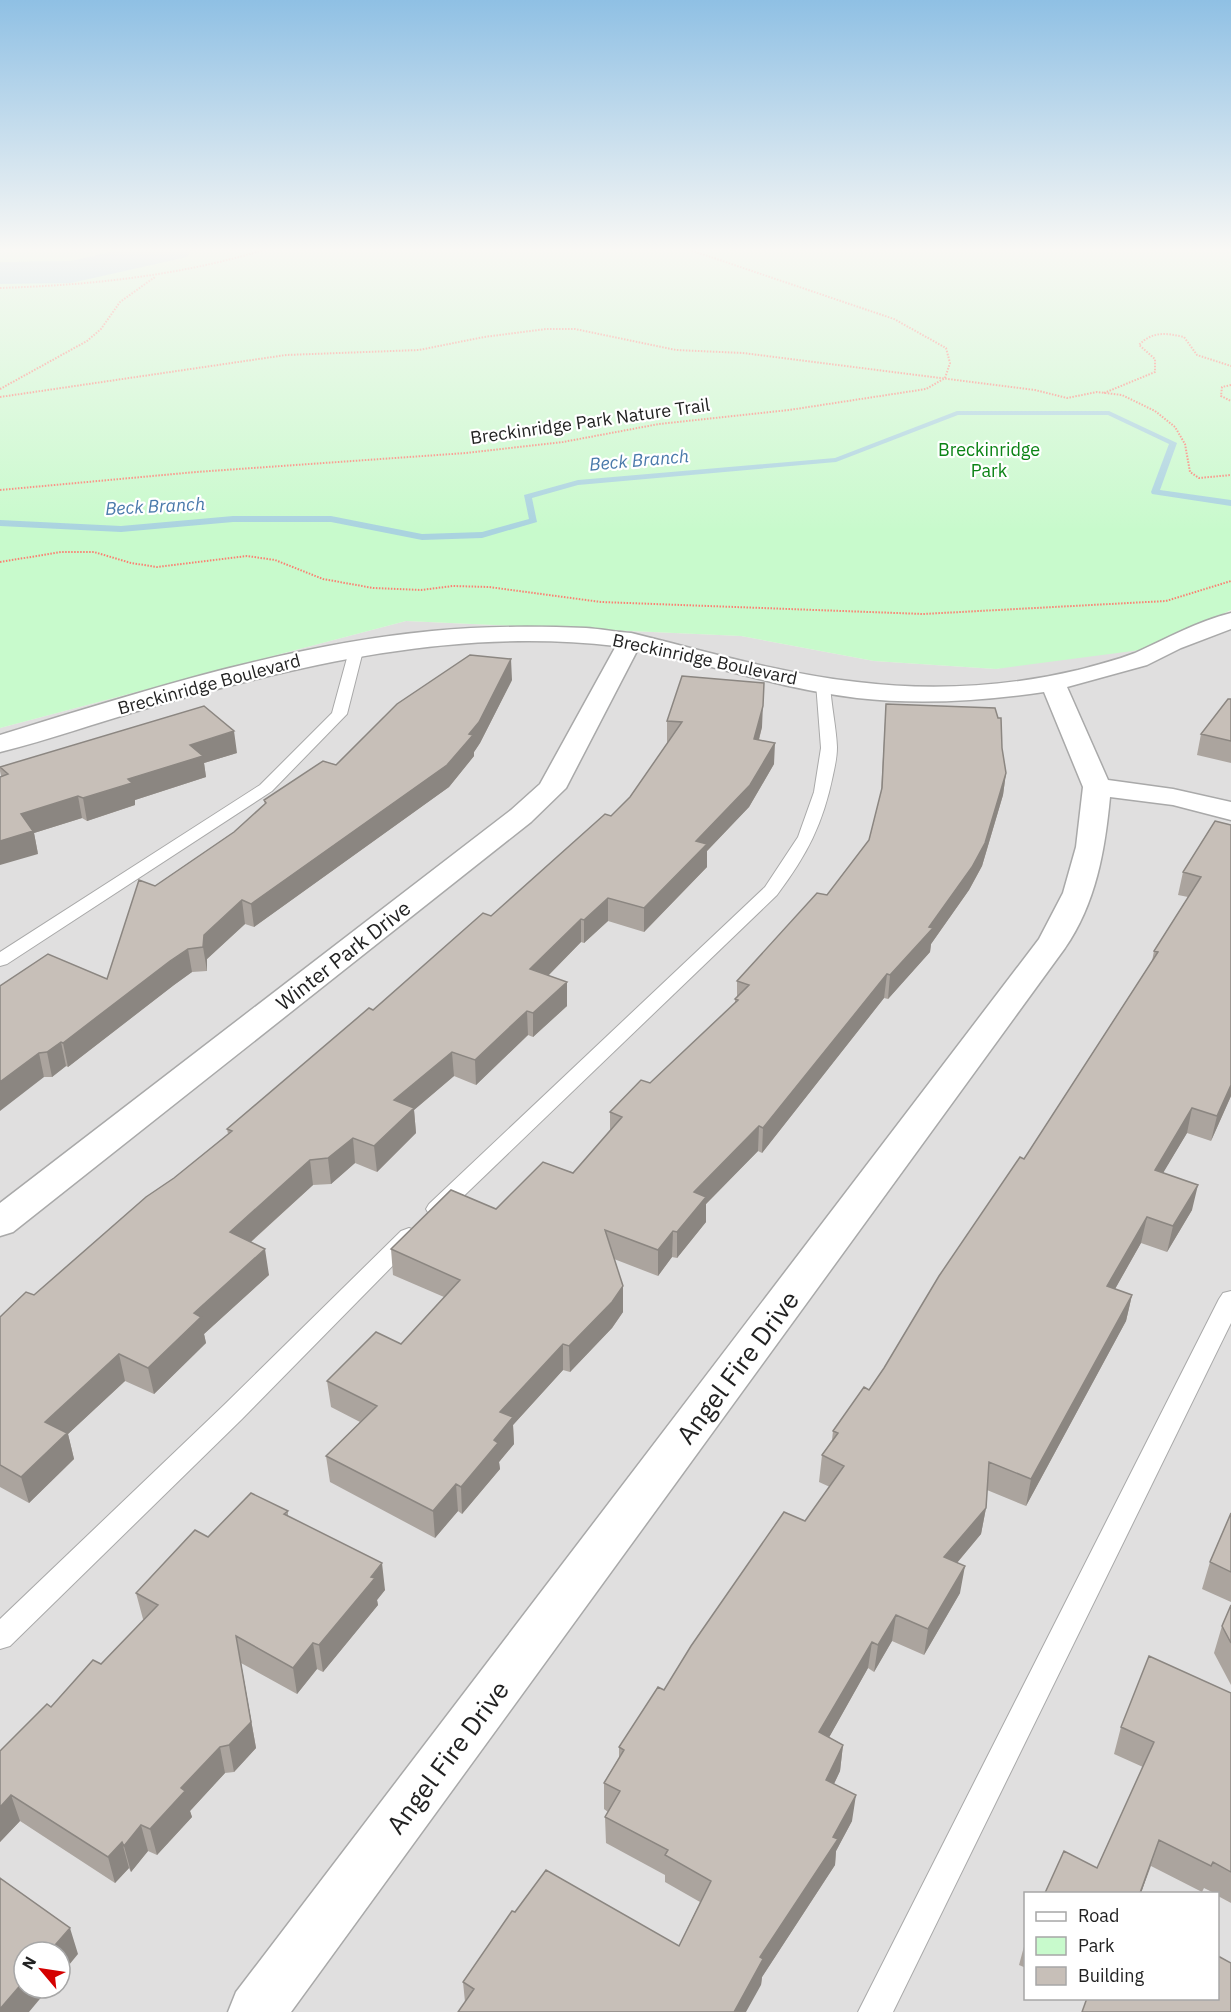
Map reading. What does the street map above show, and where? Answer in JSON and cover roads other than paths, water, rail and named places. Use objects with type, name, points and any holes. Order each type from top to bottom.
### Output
[{"type":"street","name":"Breckinridge Boulevard","points":[[0,744],[135,702],[301,658],[357,647],[473,635],[589,636],[631,640],[823,683],[887,693],[959,692],[1053,684],[1141,659],[1175,642],[1231,620]]},
{"type":"street","name":"Winter Park Drive","points":[[0,1222],[521,816],[552,788],[631,640]]},
{"type":"street","name":"Angel Fire Drive","points":[[256,2012],[1054,941],[1078,893],[1088,859],[1096,787],[1053,684]]},
{"type":"street","points":[[1096,787],[1173,797],[1231,811]]},
{"type":"lane","points":[[0,960],[266,788],[339,714],[357,647]]},
{"type":"lane","points":[[0,1637],[233,1412],[426,1219],[771,891],[788,869],[814,825],[821,802],[829,750],[822,709],[823,683]]},
{"type":"lane","points":[[875,2012],[1231,1299]]},
{"type":"waterway","name":"Beck Branch","points":[[0,523],[121,529],[233,519],[331,519],[422,537],[482,535],[534,520],[527,497],[578,483],[836,460],[957,413],[1109,413],[1173,443],[1155,492],[1231,503]]},
{"type":"park label","name":"Breckinridge Park","points":[[989,459]]}]
